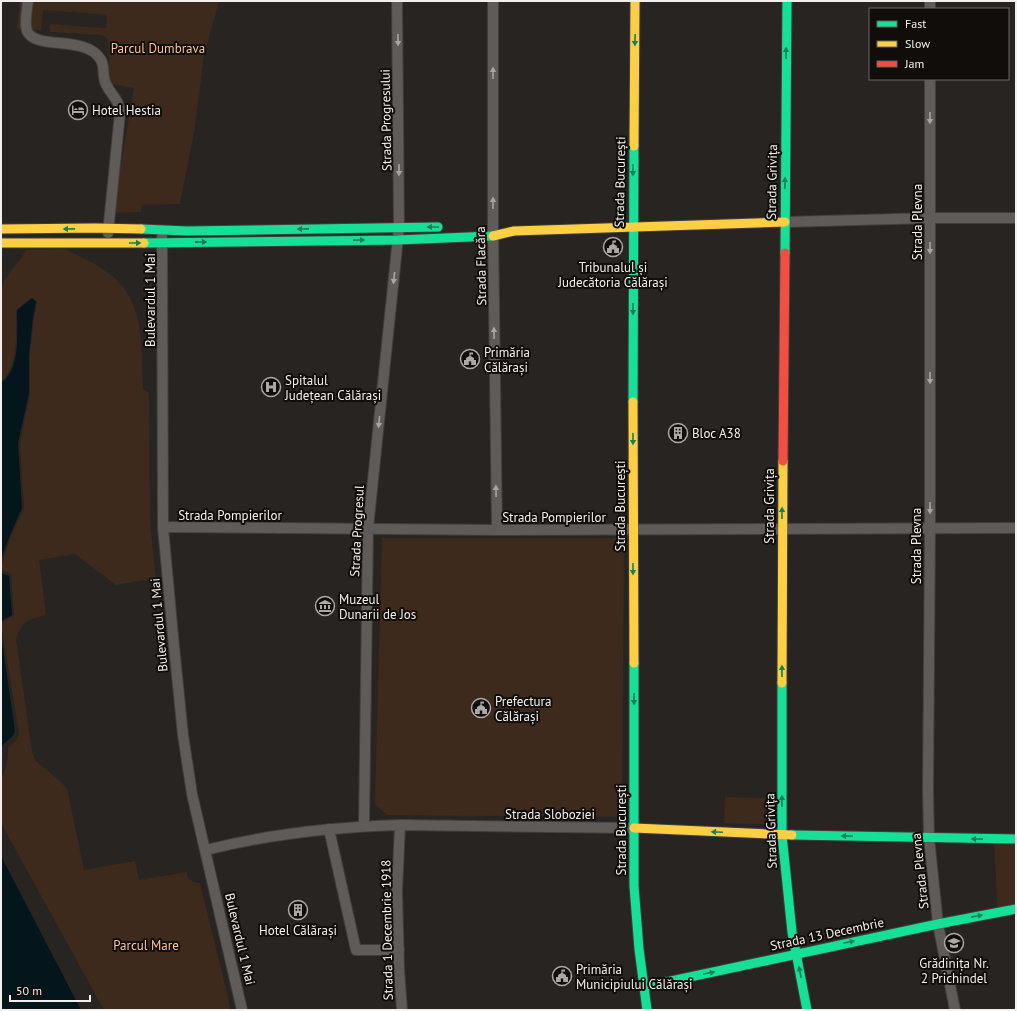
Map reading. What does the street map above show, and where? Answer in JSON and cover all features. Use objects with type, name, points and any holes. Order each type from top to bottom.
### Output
[{"type":"main road","name":"Strada București","points":[[635,1],[633,228],[634,886],[639,949],[647,1010]]},
{"type":"main road","name":"Strada Grivița","points":[[787,1],[782,528],[782,835],[796,954],[807,1010]]},
{"type":"main road","points":[[1,243],[398,240],[493,232],[784,222]]},
{"type":"main road","points":[[477,227],[493,232]]},
{"type":"main road","points":[[1,229],[162,230],[446,228]]},
{"type":"main road","name":"Strada Sloboziei","points":[[634,828],[782,835],[1016,839]]},
{"type":"main road","name":"Strada 13 Decembrie","points":[[643,987],[938,924],[1016,909]]},
{"type":"street","points":[[28,1],[26,26],[31,37],[37,40],[74,44],[93,51],[101,60],[105,83],[119,104],[120,113],[108,229],[108,242]]},
{"type":"street","name":"Strada Progresului","points":[[397,1],[398,240]]},
{"type":"street","name":"Strada Flacăra","points":[[493,1],[493,232],[497,530]]},
{"type":"street","name":"Strada Plevna","points":[[930,80],[929,838],[938,924],[955,1010]]},
{"type":"street","points":[[784,222],[930,218],[1016,218]]},
{"type":"street","name":"Bulevardul 1 Mai","points":[[162,230],[163,527],[183,735],[192,794],[242,1010]]},
{"type":"street","name":"Strada Progresul","points":[[364,826],[368,528],[398,240]]},
{"type":"street","name":"Strada Pompierilor","points":[[163,527],[497,530],[1016,528]]},
{"type":"street","name":"Strada Sloboziei","points":[[206,850],[243,840],[364,826],[400,825],[634,828]]},
{"type":"street","name":"Strada 1 Decembrie 1918","points":[[400,825],[396,891],[402,1010]]},
{"type":"street","points":[[329,829],[356,950],[399,950]]},
{"type":"green space","name":"Parcul Dumbrava","points":[[20,1],[219,1],[204,55],[195,127],[180,204],[142,205],[141,212],[113,213],[134,88],[110,84],[108,39],[102,35],[50,32],[50,24],[106,28],[107,15],[43,10],[41,30],[17,29]]},
{"type":"green space","name":"Parcul Mare","points":[[64,249],[80,256],[111,275],[123,287],[135,310],[142,350],[143,389],[149,393],[150,523],[156,578],[116,585],[75,554],[39,560],[46,615],[27,622],[21,628],[16,639],[32,752],[35,760],[67,788],[84,870],[135,861],[139,880],[187,872],[187,876],[193,882],[200,883],[231,1010],[104,1010],[1,823],[1,778],[8,759],[8,747],[15,742],[19,733],[1,623],[14,615],[11,574],[1,570],[1,568],[10,538],[24,508],[20,444],[30,393],[30,354],[37,302],[32,298],[16,310],[14,358],[7,375],[1,382],[1,289],[4,281],[27,250]]},
{"type":"green space","points":[[382,538],[624,538],[622,812],[616,817],[387,815],[375,804]]},
{"type":"green space","points":[[725,797],[765,798],[764,824],[724,823]]},
{"type":"green space","points":[[994,841],[1016,841],[1016,912],[998,916]]},
{"type":"shaded area","points":[[32,298],[36,302],[29,355],[29,393],[18,443],[22,508],[1,559],[1,383],[12,369],[15,360],[17,310]]},
{"type":"shaded area","points":[[1,573],[9,576],[12,615],[1,621]]},
{"type":"shaded area","points":[[1,635],[15,731],[12,737],[1,746]]},
{"type":"shaded area","points":[[1,856],[81,1010],[1,1010]]},
{"type":"traffic: fast","points":[[785,253],[787,1]]},
{"type":"traffic: fast","points":[[633,402],[634,146]]},
{"type":"traffic: fast","points":[[141,229],[187,231],[438,227]]},
{"type":"traffic: fast","points":[[144,243],[398,240],[493,236]]},
{"type":"traffic: fast","points":[[634,663],[634,886],[639,949],[647,1010]]},
{"type":"traffic: fast","points":[[782,683],[782,835],[792,932],[807,1010]]},
{"type":"traffic: fast","points":[[792,835],[1016,839]]},
{"type":"traffic: fast","points":[[643,987],[938,924],[1016,909]]},
{"type":"traffic: slow","points":[[634,146],[635,1]]},
{"type":"traffic: slow","points":[[493,236],[514,231],[785,222]]},
{"type":"traffic: slow","points":[[1,229],[141,229]]},
{"type":"traffic: slow","points":[[1,243],[144,243]]},
{"type":"traffic: slow","points":[[633,402],[634,663]]},
{"type":"traffic: slow","points":[[782,683],[783,461]]},
{"type":"traffic: slow","points":[[634,828],[792,835]]},
{"type":"traffic: jam","points":[[783,461],[785,253]]},
{"type":"place","name":"Hotel Hestia","points":[[78,110]]},
{"type":"place","name":"Tribunalul și Judecătoria Călărași","points":[[613,247]]},
{"type":"place","name":"Primăria Călărași","points":[[470,359]]},
{"type":"place","name":"Spitalul Județean Călărași","points":[[271,387]]},
{"type":"place","name":"Bloc A38","points":[[678,433]]},
{"type":"place","name":"Muzeul Dunarii de Jos","points":[[325,606]]},
{"type":"place","name":"Prefectura Călărași","points":[[481,708]]},
{"type":"place","name":"Hotel Călărași","points":[[298,910]]},
{"type":"place","name":"Grădinița Nr. 2 Prichindel","points":[[954,943]]},
{"type":"place","name":"Primăria Municipiului Călărași","points":[[562,976]]}]
